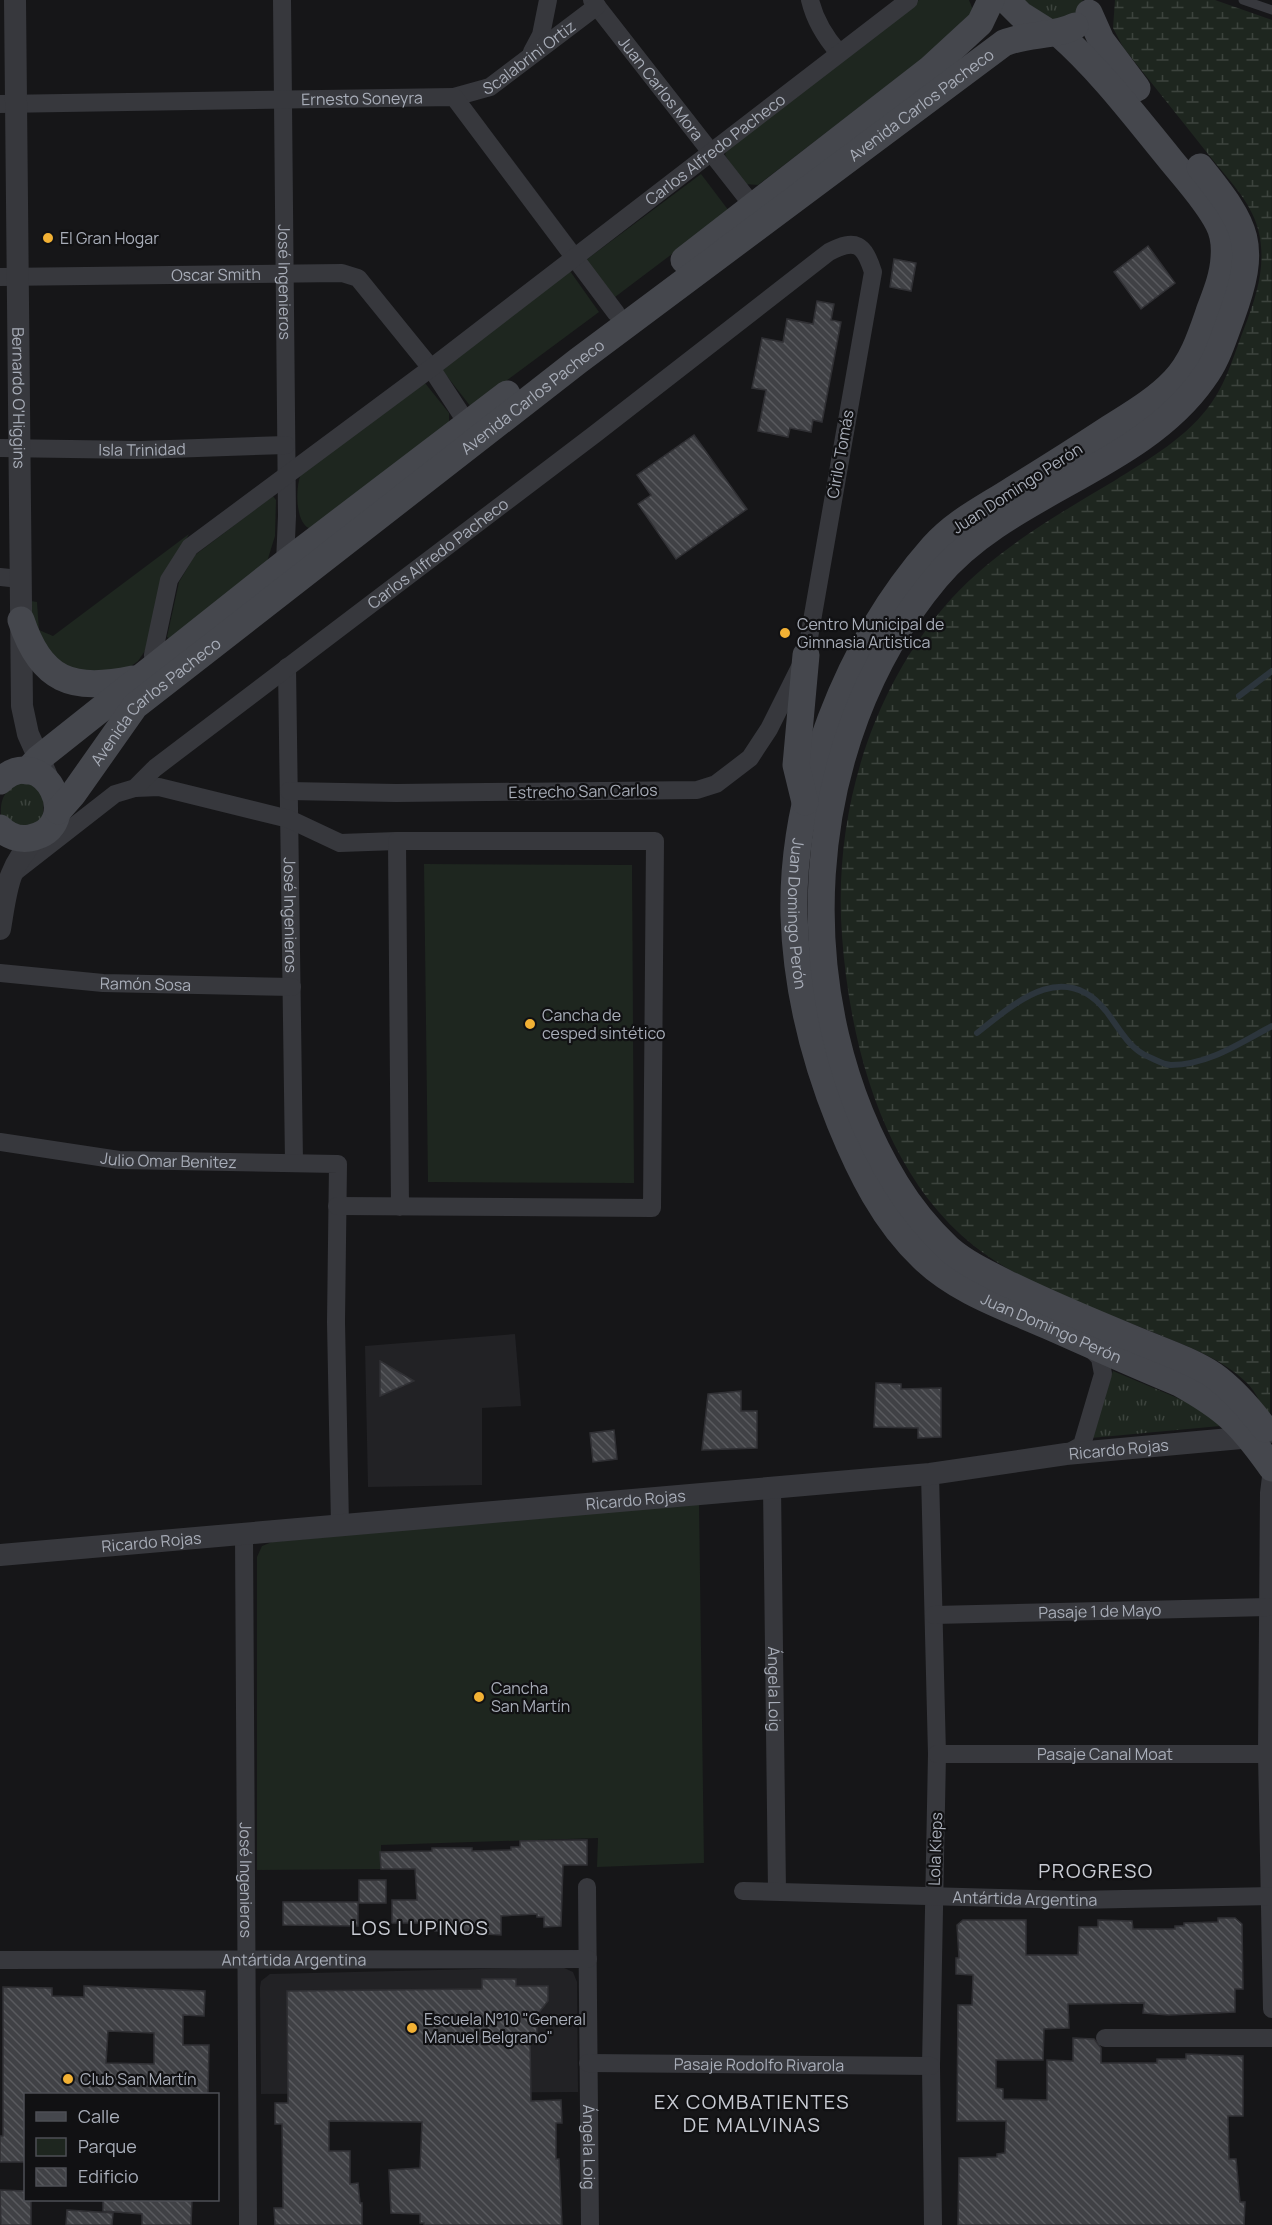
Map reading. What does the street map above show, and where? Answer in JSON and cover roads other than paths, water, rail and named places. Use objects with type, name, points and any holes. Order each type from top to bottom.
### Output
[{"type":"main road","name":"Avenida Carlos Pacheco","points":[[0,781],[32,765],[285,563],[467,423],[616,313],[930,69],[980,23],[991,0]]},
{"type":"main road","points":[[1005,0],[1021,15],[1053,32]]},
{"type":"main road","name":"Avenida Carlos Pacheco","points":[[55,817],[135,706],[578,361],[1004,43],[1021,36],[1053,32],[1078,24],[1091,7]]},
{"type":"main road","name":"Juan Domingo Perón","points":[[1091,7],[1101,40],[1116,63],[1219,190],[1241,224],[1246,239],[1243,283],[1213,365],[1180,407],[1124,448],[977,538],[936,578],[898,631],[868,687],[854,721],[829,806],[822,912],[829,998],[842,1059],[859,1109],[878,1150],[914,1208],[951,1251],[976,1268],[1059,1309],[1209,1373],[1232,1390],[1266,1436],[1272,1469]]},
{"type":"main road","name":"Juan Domingo Perón","points":[[1053,32],[1098,70],[1204,201],[1220,226],[1224,243],[1221,275],[1200,340],[1175,380],[1132,414],[968,516],[933,547],[903,584],[846,679],[830,719],[806,810],[796,863],[794,911],[802,992],[812,1044],[824,1083],[854,1158],[876,1199],[901,1235],[926,1261],[955,1282],[988,1300],[1179,1383],[1266,1436]]},
{"type":"main road","points":[[21,620],[30,646],[40,660],[54,673],[87,686],[137,679]]},
{"type":"main road","points":[[806,810],[796,765],[807,655]]},
{"type":"main road","points":[[1,834],[26,839],[55,817],[38,774],[32,765]]},
{"type":"street","name":"Bernardo O'Higgins","points":[[15,0],[8,103],[10,578],[21,620],[22,706],[32,765]]},
{"type":"street","name":"José Ingenieros","points":[[282,0],[285,563]]},
{"type":"street","points":[[529,56],[541,35],[548,0]]},
{"type":"street","points":[[810,0],[814,15],[826,37],[839,53]]},
{"type":"street","name":"Carlos Alfredo Pacheco","points":[[161,660],[153,655],[164,596],[169,580],[190,547],[431,368],[711,155],[909,0]]},
{"type":"street","name":"Scalabrini Ortiz","points":[[454,97],[490,87],[594,3]]},
{"type":"street","name":"Juan Carlos Mora","points":[[594,3],[753,206]]},
{"type":"street","name":"Ernesto Soneyra","points":[[8,103],[454,97]]},
{"type":"street","points":[[454,97],[616,313]]},
{"type":"street","name":"Carlos Alfredo Pacheco","points":[[9,877],[55,817],[135,788],[155,768],[829,252],[844,244],[857,245],[867,253]]},
{"type":"street","name":"Cirilo Tomás","points":[[807,655],[873,272],[867,253]]},
{"type":"street","name":"Oscar Smith","points":[[9,277],[342,273],[358,278],[431,368],[467,423]]},
{"type":"street","name":"Isla Trinidad","points":[[10,447],[140,450],[286,445]]},
{"type":"street","name":"Estrecho San Carlos","points":[[289,791],[396,793],[697,789],[716,784],[750,758],[769,729],[807,655]]},
{"type":"street","name":"José Ingenieros","points":[[287,668],[294,1162]]},
{"type":"street","points":[[135,788],[159,787],[289,819],[340,843],[397,841],[655,842],[652,1208],[337,1206],[336,1322],[340,1526]]},
{"type":"street","points":[[0,929],[9,877],[18,856],[55,817]]},
{"type":"street","points":[[397,841],[400,1207]]},
{"type":"street","name":"Ramón Sosa","points":[[0,973],[103,983],[292,987]]},
{"type":"street","name":"Julio Omar Benitez","points":[[0,1142],[119,1160],[338,1164],[337,1206]]},
{"type":"street","points":[[1066,1454],[1082,1445],[1103,1374],[1100,1358],[1086,1343]]},
{"type":"street","name":"Ricardo Rojas","points":[[0,1555],[930,1474],[1066,1454],[1266,1436]]},
{"type":"street","points":[[1272,1469],[1269,1493],[1268,1608],[1272,2009]]},
{"type":"street","name":"Lola Kieps","points":[[930,1474],[938,1754],[933,1896],[931,2066],[933,2225]]},
{"type":"street","name":"Ángela Loig","points":[[772,1487],[777,1891]]},
{"type":"street","name":"José Ingenieros","points":[[244,1535],[248,2225]]},
{"type":"street","name":"Pasaje 1 de Mayo","points":[[934,1615],[1268,1608]]},
{"type":"street","name":"Pasaje Canal Moat","points":[[938,1754],[1270,1754]]},
{"type":"street","name":"Ángela Loig","points":[[587,1887],[590,2225]]},
{"type":"street","name":"Antártida Argentina","points":[[743,1891],[1075,1900],[1272,1896]]},
{"type":"street","name":"Antártida Argentina","points":[[0,1960],[588,1959]]},
{"type":"street","points":[[1105,2038],[1272,2038]]},
{"type":"street","name":"Pasaje Rodolfo Rivarola","points":[[588,2063],[931,2066]]},
{"type":"lane","points":[[1243,0],[1272,10]]},
{"type":"waterway","points":[[1239,696],[1272,671]]},
{"type":"waterway","points":[[977,1033],[1024,999],[1040,991],[1057,987],[1074,988],[1090,996],[1106,1011],[1136,1049],[1168,1065],[1185,1064],[1211,1057],[1272,1026]]},
{"type":"place","name":"El Gran Hogar","points":[[48,238]]},
{"type":"place","name":"Centro Municipal de Gimnasia Artistica","points":[[785,633]]},
{"type":"place","name":"Cancha de cesped sintético","points":[[530,1024]]},
{"type":"place","name":"Cancha San Martín","points":[[479,1697]]},
{"type":"place","name":"Escuela N°10 \"General Manuel Belgrano\"","points":[[412,2028]]},
{"type":"place","name":"Club San Martín","points":[[68,2079]]},
{"type":"district","name":"PROGRESO","points":[[1096,1870]]},
{"type":"district","name":"LOS LUPINOS","points":[[420,1927]]},
{"type":"district","name":"EX COMBATIENTES DE MALVINAS","points":[[752,2112]]}]
